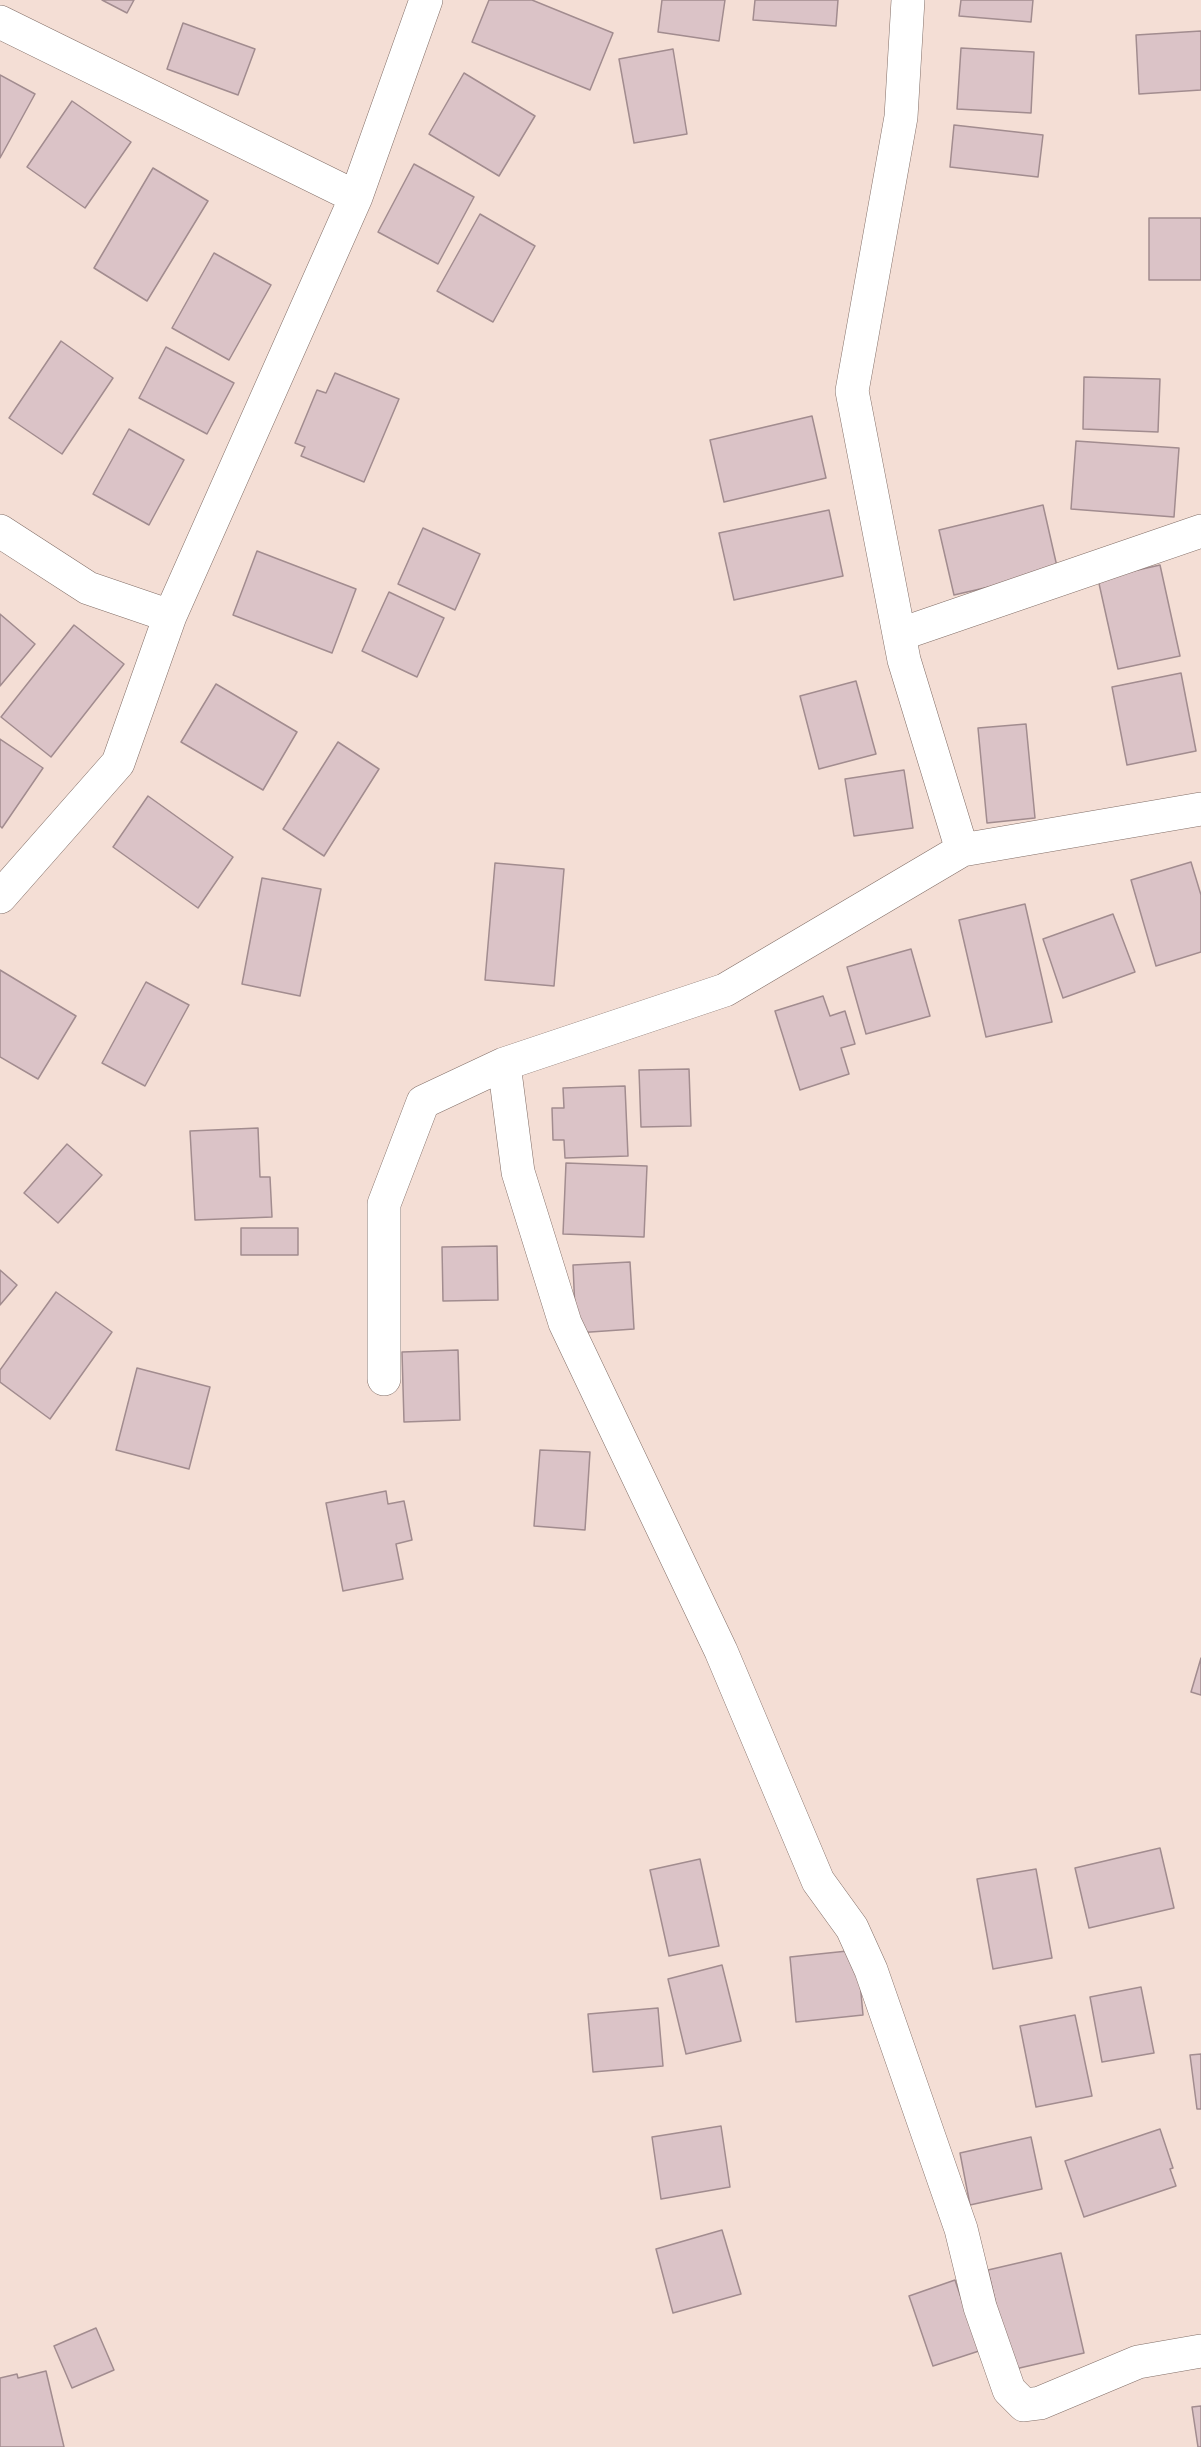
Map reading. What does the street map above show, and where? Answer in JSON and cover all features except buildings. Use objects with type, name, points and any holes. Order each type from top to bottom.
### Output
[{"type":"street","points":[[0,897],[118,763],[170,616],[356,197],[426,0]]},
{"type":"street","points":[[908,0],[901,117],[852,391],[870,495],[901,634],[904,660],[962,849]]},
{"type":"street","points":[[0,22],[356,197]]},
{"type":"street","points":[[0,531],[88,588],[170,616]]},
{"type":"street","points":[[901,634],[1201,531]]},
{"type":"street","points":[[384,1378],[384,1204],[423,1101],[504,1064],[725,990],[962,849],[1201,809]]},
{"type":"street","points":[[504,1064],[518,1172],[565,1323],[722,1652],[818,1881],[852,1928],[871,1970],[961,2229],[980,2307],[1009,2390],[1024,2405],[1040,2403],[1138,2362],[1201,2351]]}]
